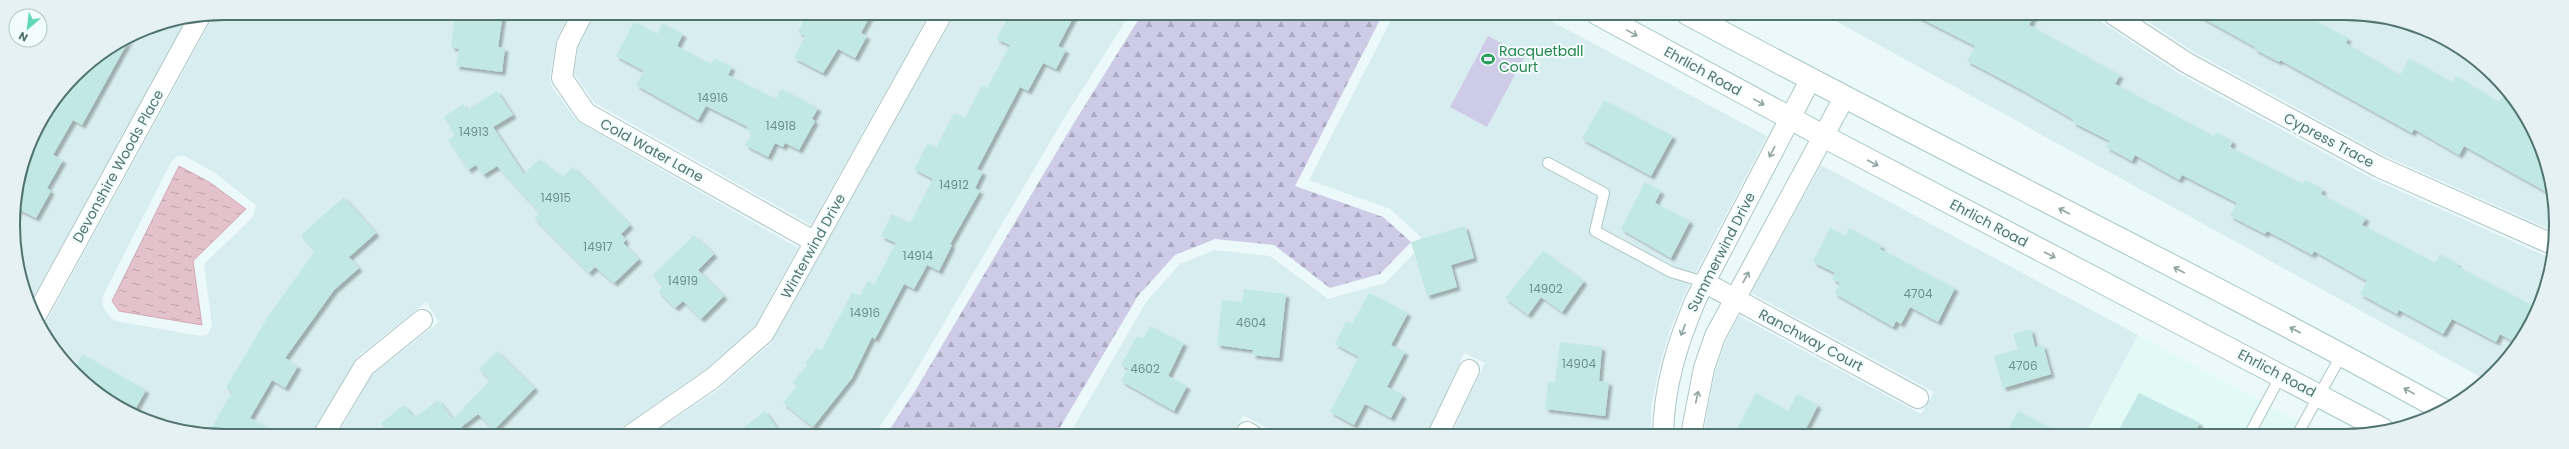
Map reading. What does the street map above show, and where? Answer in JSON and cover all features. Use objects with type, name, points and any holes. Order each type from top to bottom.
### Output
[{"type":"main road","name":"Ehrlich Road","points":[[1609,20],[1823,136],[2377,426]]},
{"type":"main road","points":[[1699,20],[1844,98],[2342,354],[2437,407]]},
{"type":"street","name":"Cold Water Lane","points":[[579,20],[567,44],[562,78],[586,113],[815,242]]},
{"type":"street","name":"Winterwind Drive","points":[[639,429],[713,378],[764,333],[939,20]]},
{"type":"street","name":"Cypress Trace","points":[[2122,20],[2188,63],[2379,167],[2548,242]]},
{"type":"street","name":"Devonshire Woods Place","points":[[39,310],[197,22]]},
{"type":"street","name":"Summerwind Drive","points":[[1663,429],[1663,407],[1670,371],[1681,334],[1704,282],[1810,80]]},
{"type":"street","points":[[1692,429],[1704,368],[1715,336],[1844,98]]},
{"type":"street","name":"Ranchway Court","points":[[1704,282],[1918,398]]},
{"type":"street","points":[[327,429],[364,367],[422,320]]},
{"type":"street","points":[[1441,429],[1469,370]]},
{"type":"lane","points":[[1548,162],[1604,193],[1595,231],[1671,272],[1704,282]]},
{"type":"lane","points":[[2301,429],[2342,354]]},
{"type":"lane","points":[[2253,429],[2281,375]]},
{"type":"shaded area","points":[[211,20],[566,20],[557,38],[550,78],[552,87],[577,121],[798,248],[755,326],[707,368],[619,429],[341,429],[372,375],[439,322],[426,302],[357,357],[314,429],[211,429],[172,422],[146,413],[122,402],[100,387],[80,369],[62,349],[45,324]],"holes":[[[178,156],[185,156],[215,173],[256,205],[253,217],[204,264],[212,326],[207,335],[200,336],[116,321],[110,317],[102,305],[103,296],[171,162]]]},
{"type":"shaded area","points":[[592,20],[926,20],[811,225],[595,103],[574,74],[578,47]]},
{"type":"shaded area","points":[[952,20],[1126,20],[1063,120],[907,386],[878,429],[659,429],[719,389],[771,343]]},
{"type":"shaded area","points":[[1391,20],[1549,20],[1767,136],[1685,293],[1670,330],[1659,368],[1651,408],[1651,429],[1454,429],[1485,363],[1464,353],[1429,429],[1269,429],[1243,415],[1236,429],[1072,429],[1146,302],[1180,264],[1215,250],[1270,256],[1328,299],[1385,283],[1418,249],[1421,243],[1420,236],[1390,209],[1309,180]]},
{"type":"shaded area","points":[[1834,20],[2098,20],[2181,75],[2373,179],[2546,256],[2538,290],[2522,327],[2507,349],[2480,377]]},
{"type":"shaded area","points":[[2146,20],[2358,20],[2397,27],[2435,41],[2458,54],[2489,80],[2507,100],[2522,122],[2533,146],[2542,172],[2549,211],[2549,229],[2385,156],[2194,52]]},
{"type":"shaded area","points":[[183,24],[34,297],[24,264],[20,238],[20,211],[27,172],[36,146],[47,122],[62,100],[80,80],[111,54],[146,36]]},
{"type":"shaded area","points":[[1821,165],[2138,335],[2088,429],[1704,429],[1715,371],[1726,340],[1739,316],[1921,414],[1934,392],[1751,293]]},
{"type":"shaded area","points":[[2138,335],[2312,429],[2088,429]]},
{"type":"green space","points":[[1138,20],[1380,20],[1295,186],[1383,217],[1411,242],[1380,274],[1330,288],[1274,245],[1215,239],[1175,255],[1138,296],[1059,429],[890,429],[915,391],[1072,126]]},
{"type":"green space","points":[[1488,36],[1525,56],[1487,127],[1450,107]]},
{"type":"water","points":[[179,166],[209,182],[246,209],[193,261],[202,325],[119,311],[112,301]]},
{"type":"building","points":[[454,20],[502,20],[498,47],[505,48],[502,72],[456,66],[459,49],[451,47]]},
{"type":"building","points":[[804,20],[868,20],[861,33],[867,36],[855,58],[838,49],[823,73],[794,58],[805,36],[798,32]]},
{"type":"building","points":[[1007,20],[1072,20],[1058,46],[1066,50],[1056,69],[1043,63],[1028,91],[1020,87],[977,169],[983,172],[975,188],[980,191],[950,244],[952,245],[939,271],[927,265],[914,289],[904,284],[875,339],[872,337],[852,378],[813,427],[783,403],[797,386],[793,382],[807,365],[805,363],[817,348],[822,350],[852,292],[860,296],[868,281],[874,285],[896,243],[881,236],[892,214],[910,223],[933,179],[914,169],[928,143],[936,148],[954,113],[965,118],[982,85],[987,88],[1010,45],[996,39]]},
{"type":"building","points":[[1924,20],[2032,20],[2029,25],[2120,75],[2115,84],[2214,136],[2216,132],[2233,141],[2230,147],[2303,184],[2305,180],[2323,189],[2321,194],[2366,218],[2362,225],[2435,263],[2440,254],[2458,264],[2457,266],[2532,305],[2522,327],[2513,341],[2500,334],[2496,342],[2452,319],[2443,334],[2399,310],[2397,314],[2360,294],[2367,281],[2314,251],[2312,255],[2267,231],[2265,234],[2230,216],[2237,203],[2182,175],[2179,180],[2135,155],[2132,161],[2106,147],[2110,141],[2072,122],[2074,120],[1967,61],[1975,46]]},
{"type":"building","points":[[2206,20],[2314,20],[2348,38],[2346,43],[2400,75],[2409,58],[2452,82],[2456,76],[2499,102],[2503,96],[2515,111],[2528,134],[2538,159],[2546,192],[2464,146],[2459,155],[2414,129],[2412,133],[2280,60],[2279,62],[2254,49],[2255,47]]},
{"type":"building","points":[[634,22],[657,34],[662,23],[683,34],[677,46],[711,64],[714,58],[732,67],[728,75],[776,99],[781,89],[818,108],[812,119],[815,121],[799,150],[785,143],[783,147],[775,143],[768,157],[745,145],[752,132],[747,129],[748,127],[706,106],[698,120],[636,85],[644,71],[616,56]]},
{"type":"building","points":[[126,45],[82,125],[73,120],[53,155],[63,160],[47,188],[51,191],[36,218],[20,210],[27,172],[36,146],[47,122],[62,100],[80,80],[100,62]]},
{"type":"building","points":[[497,91],[513,115],[493,127],[524,174],[539,159],[558,175],[560,173],[563,176],[573,167],[630,225],[621,234],[626,240],[623,243],[639,259],[614,283],[595,267],[589,273],[534,218],[540,213],[497,166],[483,175],[476,165],[468,170],[448,140],[455,135],[444,117],[463,104],[467,110]]},
{"type":"building","points":[[1604,100],[1673,136],[1651,176],[1582,139]]},
{"type":"building","points":[[1645,182],[1661,191],[1655,203],[1690,221],[1671,258],[1621,229]]},
{"type":"building","points":[[344,197],[376,233],[349,257],[359,268],[334,290],[285,358],[298,366],[285,388],[272,380],[250,418],[270,429],[211,429],[232,392],[226,388],[267,318],[315,251],[301,235]]},
{"type":"building","points":[[1465,226],[1474,258],[1451,265],[1457,287],[1427,296],[1411,242]]},
{"type":"building","points":[[1830,228],[1845,236],[1849,228],[1882,246],[1880,249],[1955,288],[1938,322],[1910,307],[1901,324],[1896,321],[1893,327],[1834,293],[1840,283],[1832,279],[1835,273],[1813,262]]},
{"type":"building","points":[[694,235],[714,254],[698,270],[724,296],[701,319],[683,301],[675,308],[658,291],[663,286],[653,275]]},
{"type":"building","points":[[1543,251],[1584,281],[1562,312],[1541,297],[1528,315],[1505,298]]},
{"type":"building","points":[[1244,289],[1286,294],[1279,358],[1252,355],[1253,350],[1217,345],[1222,300],[1242,302]]},
{"type":"building","points":[[1369,293],[1408,313],[1391,345],[1405,352],[1387,387],[1403,395],[1391,418],[1365,404],[1354,425],[1330,412],[1359,357],[1335,344],[1346,321],[1352,324]]},
{"type":"building","points":[[1150,326],[1184,343],[1168,376],[1187,386],[1174,411],[1121,381],[1128,368],[1121,365],[1137,336],[1143,339]]},
{"type":"building","points":[[2031,329],[2035,347],[2043,345],[2051,374],[2003,388],[1994,356],[2018,349],[2013,334]]},
{"type":"building","points":[[1560,342],[1602,347],[1599,381],[1609,382],[1605,416],[1545,409],[1548,382],[1555,382]]},
{"type":"building","points":[[497,351],[535,388],[495,429],[493,429],[478,414],[461,429],[386,429],[381,423],[404,405],[414,418],[438,400],[453,419],[490,380],[479,369]]},
{"type":"building","points":[[82,354],[146,390],[136,409],[122,402],[100,387],[76,365]]},
{"type":"building","points":[[1756,393],[1788,411],[1797,394],[1818,405],[1806,429],[1742,429],[1738,427]]},
{"type":"building","points":[[2139,393],[2200,423],[2196,429],[2119,429]]},
{"type":"building","points":[[765,411],[778,429],[742,429]]},
{"type":"building","points":[[2018,411],[2052,429],[2008,429]]},
{"type":"place","name":"Racquetball Court","points":[[1488,59]]}]
